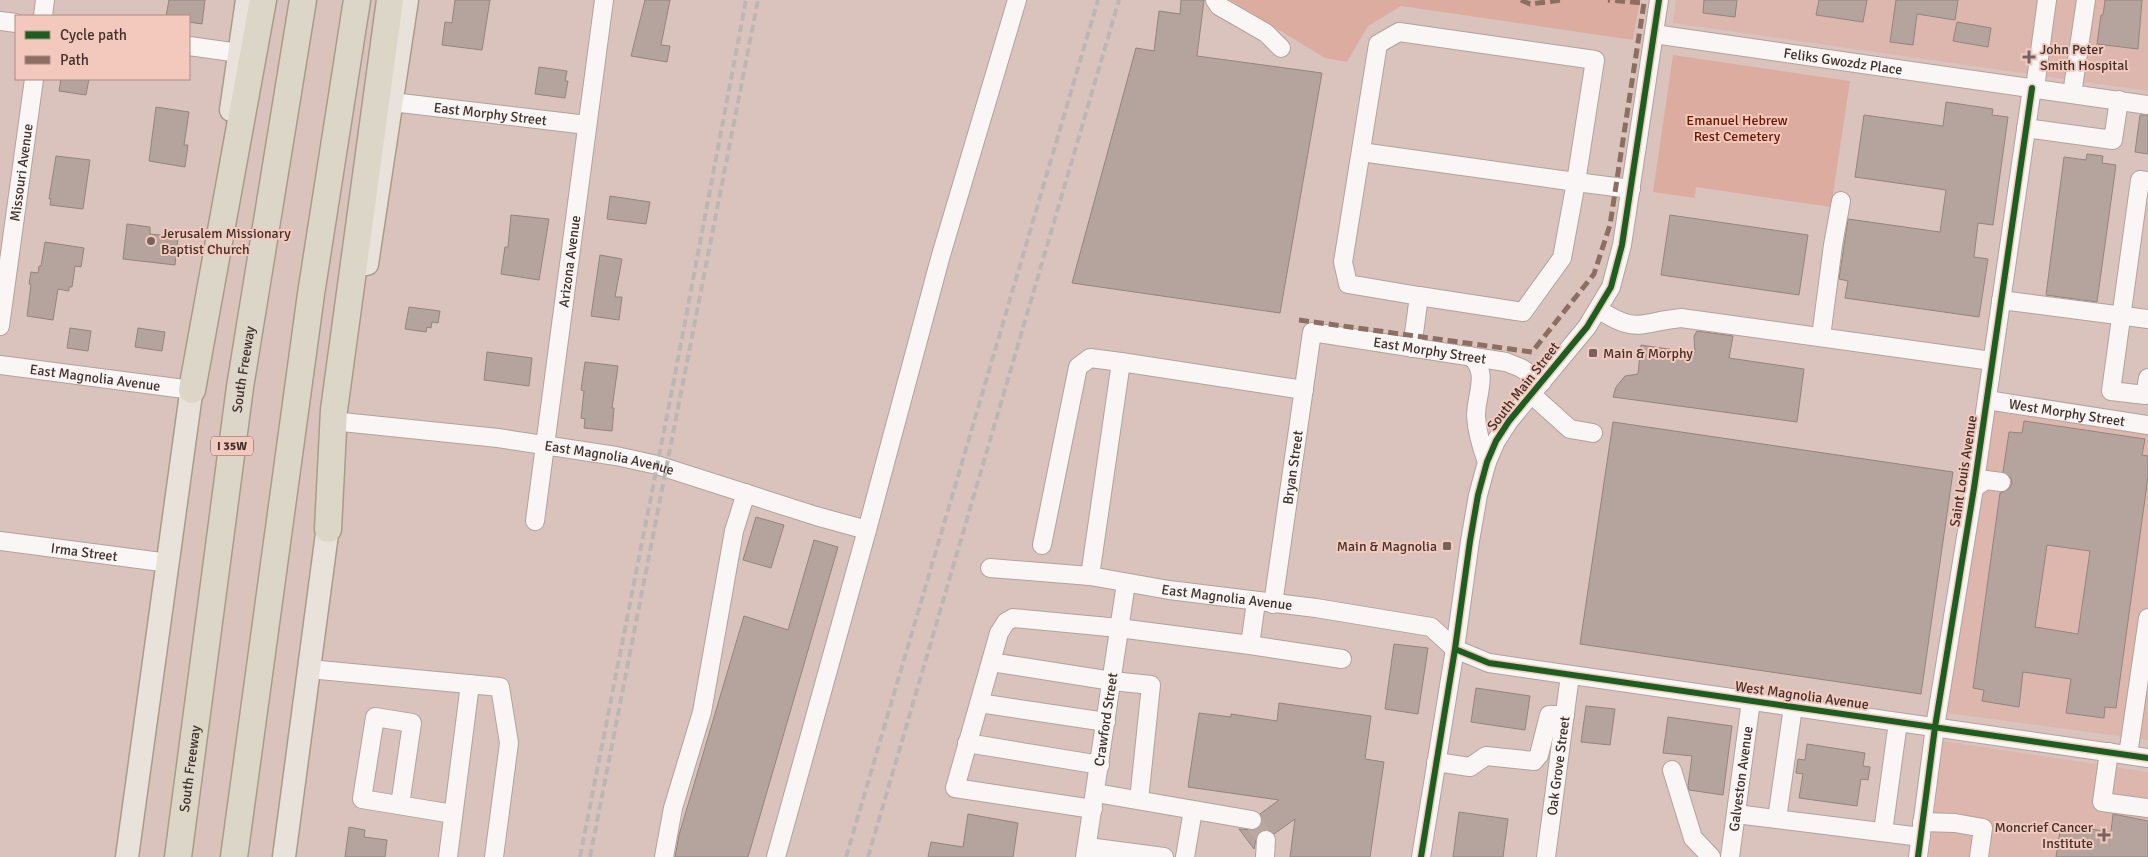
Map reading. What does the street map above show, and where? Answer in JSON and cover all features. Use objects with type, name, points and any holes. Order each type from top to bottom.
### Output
[{"type":"highway","points":[[192,390],[263,0]]},
{"type":"highway","name":"South Freeway","points":[[178,857],[239,397],[303,0]]},
{"type":"highway","points":[[234,857],[311,294],[357,0]]},
{"type":"highway","points":[[328,529],[334,410],[390,0]]},
{"type":"main road","points":[[127,856],[247,0]]},
{"type":"main road","points":[[284,857],[342,422],[407,0]]},
{"type":"street","points":[[43,15],[45,0]]},
{"type":"street","name":"Arizona Avenue","points":[[535,521],[604,0]]},
{"type":"street","points":[[776,857],[941,255],[1017,0]]},
{"type":"street","points":[[1214,0],[1219,6],[1266,33],[1281,48]]},
{"type":"street","name":"South Main Street","points":[[1421,857],[1455,648],[1470,541],[1478,495],[1487,462],[1496,441],[1536,388],[1587,327],[1611,287],[1618,265],[1631,189],[1659,0]]},
{"type":"street","name":"Saint Louis Avenue","points":[[1918,857],[1935,727],[1974,488],[2026,128],[2047,0]]},
{"type":"street","points":[[2072,94],[2086,0]]},
{"type":"street","points":[[0,20],[15,23]]},
{"type":"street","points":[[1399,32],[1595,60],[1562,258],[1523,312],[1348,284],[1343,262],[1361,152],[1378,44],[1399,32]]},
{"type":"street","name":"Feliks Gwozdz Place","points":[[1654,34],[2148,104]]},
{"type":"street","points":[[190,46],[239,53]]},
{"type":"street","name":"Missouri Avenue","points":[[0,326],[34,80]]},
{"type":"street","points":[[2026,128],[2113,140],[2120,100]]},
{"type":"street","name":"East Morphy Street","points":[[392,102],[588,125]]},
{"type":"street","points":[[1361,152],[1631,189]]},
{"type":"street","points":[[2148,181],[2140,180],[2111,391],[2145,394],[2148,378]]},
{"type":"street","points":[[1821,337],[1833,245],[1841,201]]},
{"type":"street","points":[[1412,348],[1419,296]]},
{"type":"street","points":[[2001,300],[2148,319]]},
{"type":"street","points":[[1598,309],[1615,320],[1630,325],[1643,326],[1660,320],[1681,318],[1992,361]]},
{"type":"street","name":"East Morphy Street","points":[[1312,332],[1506,362],[1521,368],[1570,429],[1593,433]]},
{"type":"street","name":"Bryan Street","points":[[1250,645],[1265,603],[1304,390],[1312,332]]},
{"type":"street","points":[[1470,356],[1481,369],[1476,414],[1479,440],[1487,462]]},
{"type":"street","points":[[1042,545],[1078,366],[1090,358],[1304,390]]},
{"type":"street","points":[[1090,576],[1121,362]]},
{"type":"street","name":"East Magnolia Avenue","points":[[0,365],[192,390]]},
{"type":"street","name":"West Morphy Street","points":[[1987,400],[2148,425]]},
{"type":"street","name":"East Magnolia Avenue","points":[[342,422],[498,438],[545,447],[616,456],[657,465],[705,482],[867,530]]},
{"type":"street","points":[[1974,488],[1986,480],[2002,482]]},
{"type":"street","points":[[664,857],[673,808],[702,712],[734,531],[746,493]]},
{"type":"street","name":"Irma Street","points":[[0,541],[169,563]]},
{"type":"street","name":"East Magnolia Avenue","points":[[990,568],[1090,576],[1265,603],[1316,608],[1431,627],[1455,648]]},
{"type":"street","name":"Crawford Street","points":[[1087,852],[1126,583]]},
{"type":"street","points":[[1252,820],[1139,800],[1094,801],[955,788],[999,633],[1006,622],[1012,618],[1120,628],[1342,659]]},
{"type":"street","points":[[2128,755],[2148,618]]},
{"type":"street","name":"West Magnolia Avenue","points":[[1455,648],[1489,663],[2148,758]]},
{"type":"street","points":[[990,662],[1112,681],[1151,685],[1139,800]]},
{"type":"street","points":[[309,669],[500,687],[509,744],[494,857]]},
{"type":"street","name":"Oak Grove Street","points":[[1546,857],[1570,674]]},
{"type":"street","points":[[448,857],[470,684]]},
{"type":"street","name":"Galveston Avenue","points":[[1730,857],[1751,700]]},
{"type":"street","points":[[979,703],[1106,722]]},
{"type":"street","points":[[1777,819],[1793,707]]},
{"type":"street","points":[[1436,762],[1470,767],[1486,756],[1534,761],[1539,755],[1548,715],[1565,716]]},
{"type":"street","points":[[400,805],[412,723],[375,717],[362,799],[454,814]]},
{"type":"street","points":[[1883,832],[1898,722]]},
{"type":"street","points":[[968,743],[1100,765]]},
{"type":"street","points":[[2109,752],[2102,802],[2148,808]]},
{"type":"street","points":[[1672,770],[1693,838],[1711,857]]},
{"type":"street","points":[[1185,857],[1193,810]]},
{"type":"street","points":[[1736,814],[1883,832],[1921,829],[1955,823],[1984,828],[1979,857]]},
{"type":"street","points":[[1087,852],[1164,857]]},
{"type":"shaded area","name":"John Peter Smith Hospital","points":[[1676,0],[2148,0],[2148,91],[1673,23]]},
{"type":"shaded area","points":[[1987,400],[2148,425],[2148,740],[1947,713]]},
{"type":"shaded area","points":[[1943,741],[2148,772],[2148,857],[1929,857]]},
{"type":"green space","points":[[1230,0],[1640,0],[1633,40],[1401,6],[1368,26],[1347,62],[1325,58]]},
{"type":"green space","name":"Emanuel Hebrew Rest Cemetery","points":[[1673,55],[1850,81],[1831,207],[1696,187],[1695,198],[1653,192]]},
{"type":"building","points":[[169,0],[205,0],[202,24],[190,22],[190,15],[166,15]]},
{"type":"building","points":[[455,0],[490,0],[482,50],[442,45],[445,22],[452,23]]},
{"type":"building","points":[[645,0],[670,0],[661,45],[670,46],[667,62],[631,56]]},
{"type":"building","points":[[1181,0],[1204,0],[1197,56],[1322,73],[1280,313],[1072,283],[1136,48],[1154,51],[1159,11],[1180,14]]},
{"type":"building","points":[[1704,0],[1737,0],[1735,17],[1703,13]]},
{"type":"building","points":[[1819,0],[1867,0],[1863,22],[1816,15]]},
{"type":"building","points":[[1896,0],[1958,0],[1955,20],[1917,14],[1913,45],[1890,42]]},
{"type":"building","points":[[2105,0],[2142,0],[2138,49],[2097,44]]},
{"type":"building","points":[[1957,22],[1991,28],[1988,47],[1953,41]]},
{"type":"building","points":[[539,67],[567,71],[565,81],[568,81],[565,98],[535,94]]},
{"type":"building","points":[[61,80],[89,80],[86,95],[59,91]]},
{"type":"building","points":[[1946,102],[1993,109],[1992,115],[2008,117],[1993,225],[1978,223],[1974,257],[1988,259],[1979,317],[1845,298],[1848,281],[1839,279],[1848,219],[1940,232],[1946,190],[1855,177],[1864,115],[1943,126]]},
{"type":"building","points":[[156,107],[189,112],[184,145],[188,145],[185,167],[149,161]]},
{"type":"building","points":[[2140,115],[2148,115],[2148,154],[2135,152]]},
{"type":"building","points":[[2087,154],[2103,156],[2102,163],[2116,165],[2097,302],[2046,295],[2064,157],[2086,160]]},
{"type":"building","points":[[56,156],[90,160],[83,209],[50,205],[51,199],[49,199]]},
{"type":"building","points":[[610,196],[650,202],[646,224],[607,219]]},
{"type":"building","points":[[511,215],[549,219],[539,280],[501,274],[505,247],[508,247]]},
{"type":"building","points":[[1670,215],[1808,235],[1799,295],[1661,275]]},
{"type":"building","name":"Jerusalem Missionary Baptist Church","points":[[127,224],[150,227],[150,234],[178,237],[175,265],[123,259]]},
{"type":"building","points":[[45,242],[84,248],[81,267],[75,266],[72,287],[69,287],[69,291],[58,289],[53,320],[27,316],[31,272],[38,273]]},
{"type":"building","points":[[600,255],[622,259],[615,297],[622,297],[619,320],[591,316]]},
{"type":"building","points":[[409,307],[440,311],[438,323],[432,322],[431,328],[427,327],[426,332],[405,329]]},
{"type":"building","points":[[70,328],[91,331],[88,351],[67,348]]},
{"type":"building","points":[[138,328],[165,332],[162,351],[135,347]]},
{"type":"building","points":[[1697,331],[1733,336],[1729,358],[1804,369],[1797,422],[1613,397],[1616,387],[1625,376],[1638,374],[1641,345],[1695,353],[1694,336]]},
{"type":"building","points":[[487,352],[532,358],[529,386],[484,380]]},
{"type":"building","points":[[585,362],[618,366],[612,408],[614,408],[612,431],[584,428],[585,419],[581,418],[584,391],[581,390]]},
{"type":"building","points":[[2024,421],[2145,439],[2142,455],[2148,456],[2148,477],[2116,708],[2105,707],[2104,718],[2066,713],[2071,679],[2023,672],[2019,707],[1982,701],[1984,690],[1973,688],[2000,493],[2009,489],[2012,483],[2011,478],[2003,472],[2009,432],[2022,433]],"holes":[[[2047,545],[2090,551],[2078,634],[2035,627]]]},
{"type":"building","points":[[1613,422],[1953,472],[1921,694],[1580,644]]},
{"type":"building","points":[[756,517],[784,525],[771,568],[743,560]]},
{"type":"building","points":[[814,540],[838,547],[748,857],[675,857],[679,835],[744,616],[788,630]]},
{"type":"building","points":[[1394,644],[1428,648],[1418,714],[1385,709]]},
{"type":"building","points":[[1476,688],[1530,696],[1525,730],[1471,722]]},
{"type":"building","points":[[1279,703],[1371,716],[1365,759],[1384,762],[1370,857],[1290,857],[1295,819],[1274,834],[1267,829],[1261,831],[1257,835],[1254,849],[1239,829],[1251,830],[1260,827],[1262,821],[1260,814],[1279,800],[1188,787],[1199,713],[1231,717],[1231,714],[1277,721]]},
{"type":"building","points":[[1586,706],[1615,709],[1610,745],[1581,742]]},
{"type":"building","points":[[1668,717],[1732,726],[1723,795],[1689,790],[1692,756],[1663,753]]},
{"type":"building","points":[[1807,744],[1865,753],[1863,766],[1870,767],[1868,780],[1861,779],[1857,806],[1799,798],[1803,774],[1796,773],[1798,759],[1805,760]]},
{"type":"building","points":[[1459,812],[1508,819],[1503,857],[1453,857]]},
{"type":"building","points":[[968,814],[1018,823],[1013,857],[928,857],[931,842],[963,847]]},
{"type":"building","name":"Moncrief Cancer Institute","points":[[2113,814],[2148,821],[2148,857],[2056,857],[2061,825],[2111,832]]},
{"type":"building","points":[[349,827],[365,830],[364,837],[387,840],[385,857],[345,857]]},
{"type":"tunnel","points":[[1252,820],[1266,840]]},
{"type":"railway","points":[[580,857],[674,380],[746,0]]},
{"type":"railway","points":[[590,857],[758,0]]},
{"type":"railway","points":[[846,857],[1098,0]]},
{"type":"railway","points":[[868,857],[1119,0]]},
{"type":"marked path","points":[[1521,0],[1530,4],[1563,0]]},
{"type":"marked path","points":[[1299,320],[1532,352],[1594,274],[1610,225],[1644,3],[1608,0]]},
{"type":"cycle path","points":[[1421,857],[1455,649],[1470,541],[1478,495],[1487,462],[1496,441],[1509,421],[1587,327],[1611,287],[1622,245],[1659,0]]},
{"type":"cycle path","points":[[1918,857],[1935,727],[1974,488],[2032,88]]},
{"type":"cycle path","points":[[1455,649],[1489,663],[2148,758]]},
{"type":"place","name":"John Peter Smith Hospital","points":[[2029,57]]},
{"type":"place","name":"Jerusalem Missionary Baptist Church","points":[[151,241]]},
{"type":"place","name":"Main & Morphy","points":[[1593,353]]},
{"type":"place","name":"Main & Magnolia","points":[[1447,546]]},
{"type":"place","name":"Moncrief Cancer Institute","points":[[2104,835]]}]
